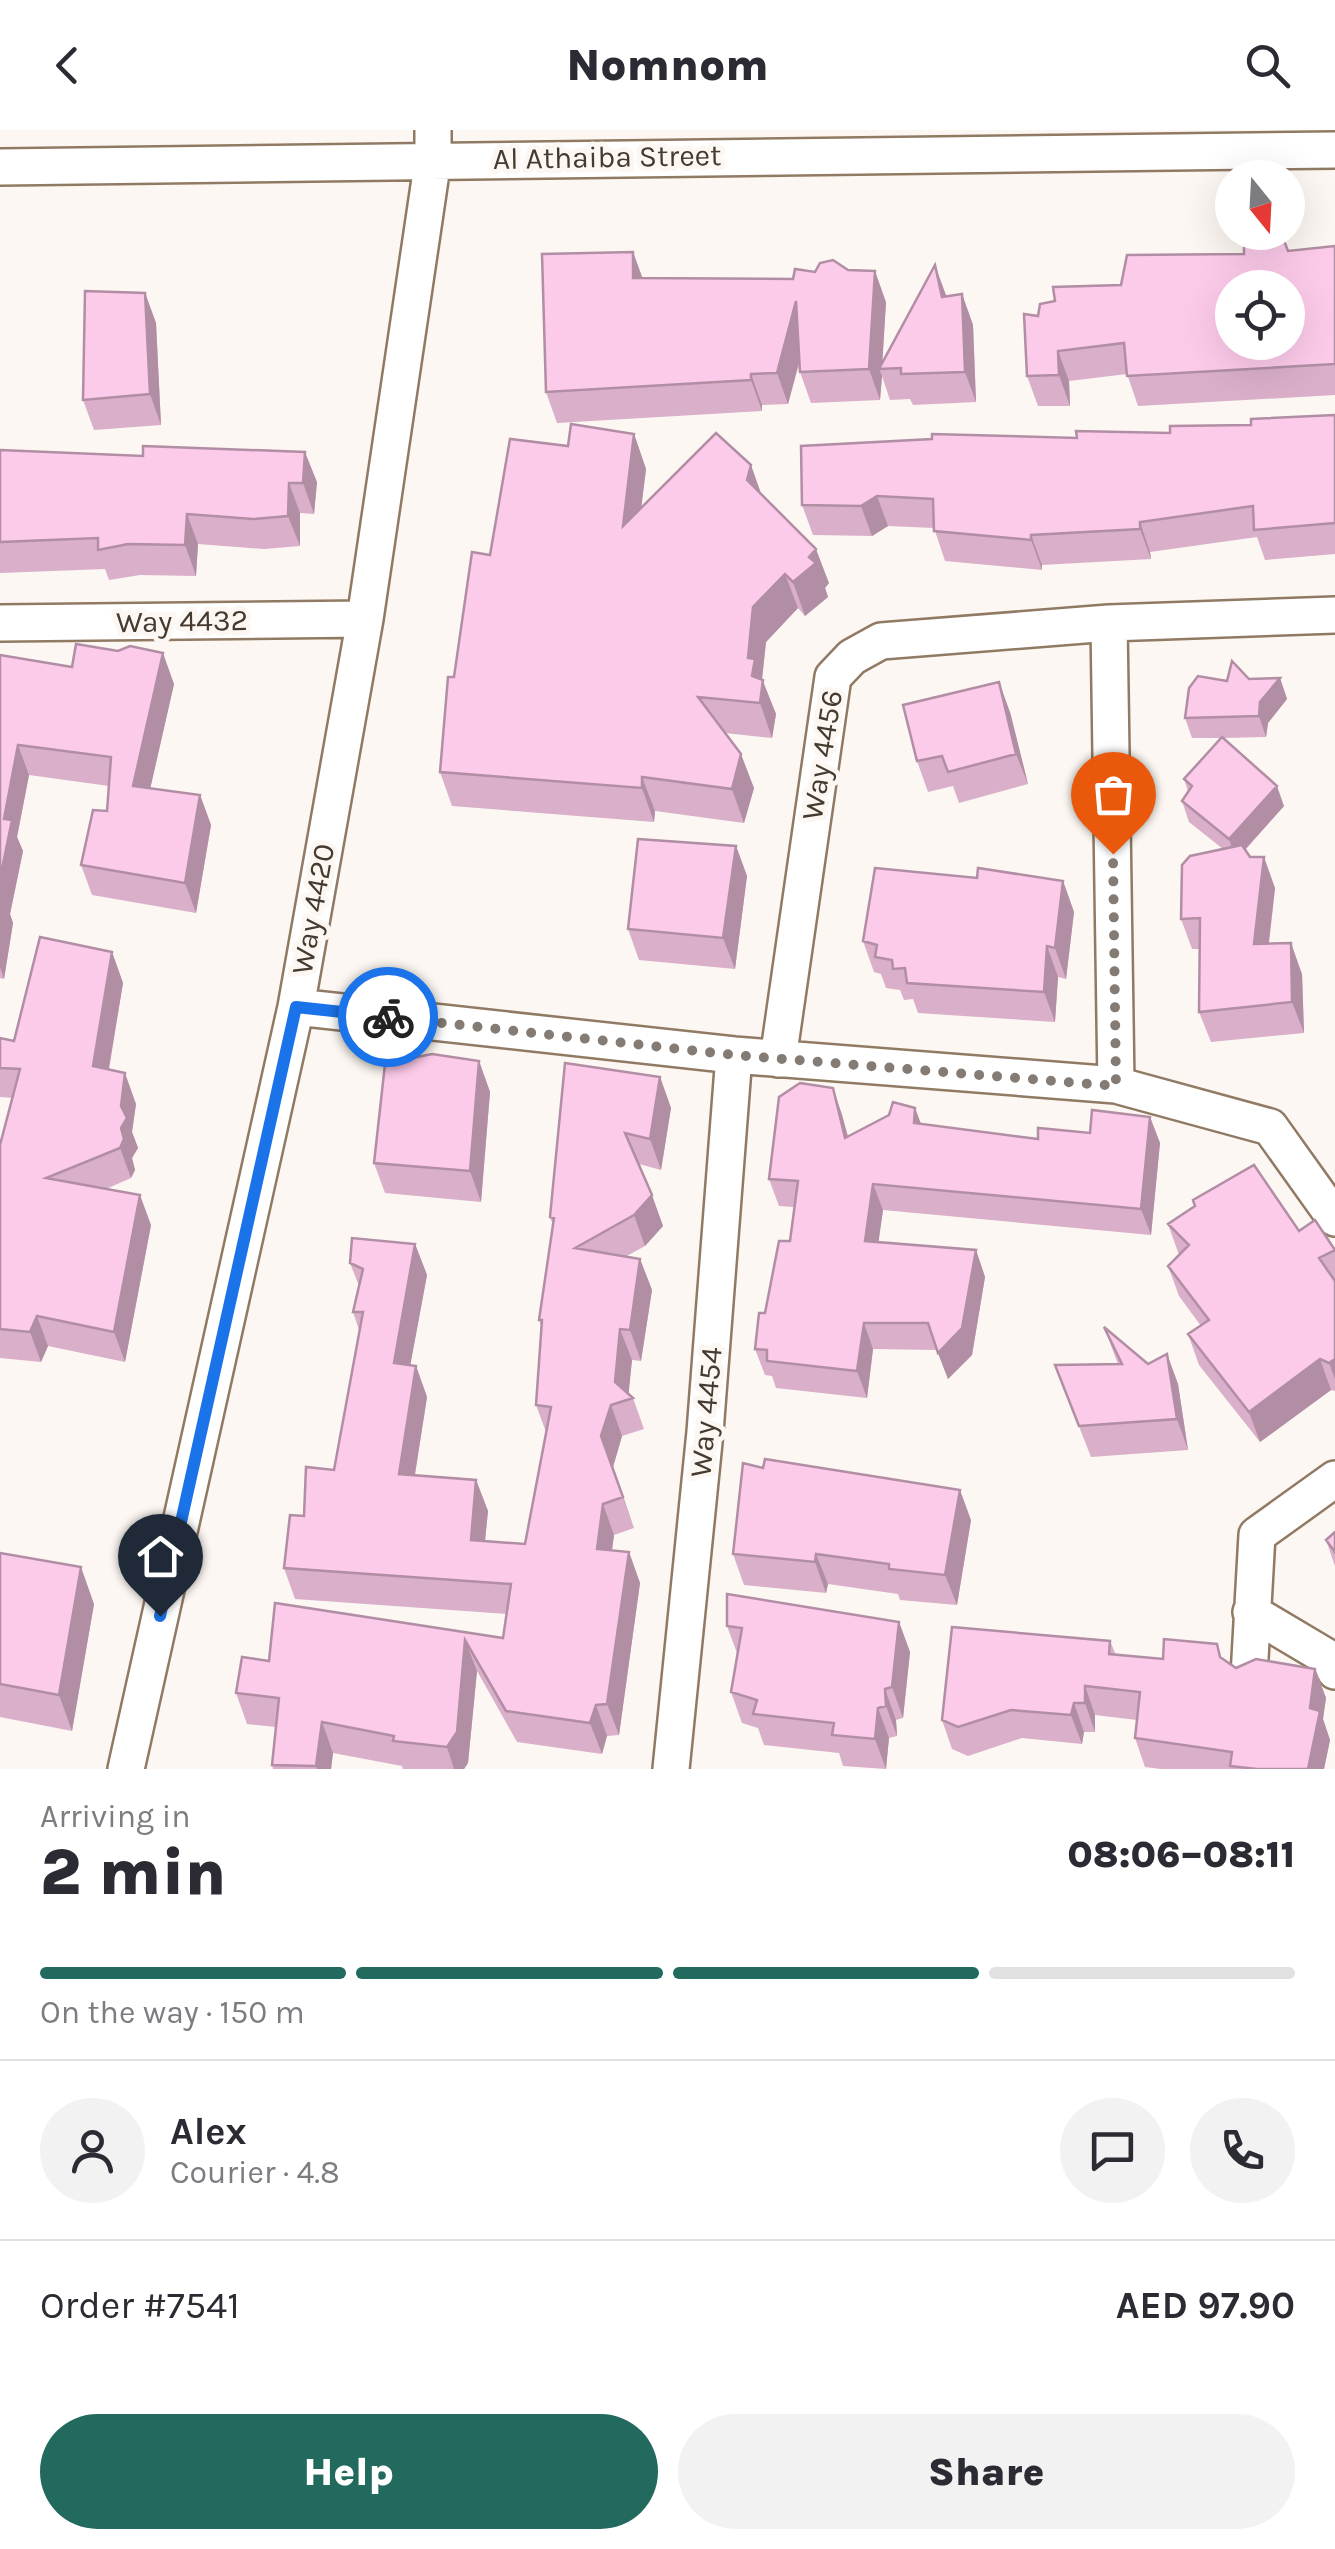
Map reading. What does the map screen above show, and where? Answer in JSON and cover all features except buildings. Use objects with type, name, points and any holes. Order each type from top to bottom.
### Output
[{"type":"street","name":"Al Athaiba Street","points":[[0,167],[433,144],[1335,150]]},
{"type":"street","name":"Way 4420","points":[[126,1769],[296,1007],[364,619],[433,144]]},
{"type":"street","name":"Way 4456","points":[[778,1059],[833,677],[852,657],[881,641],[1109,623],[1335,615]]},
{"type":"street","name":"Way 4432","points":[[0,623],[364,619]]},
{"type":"street","points":[[1109,623],[1116,1086]]},
{"type":"street","points":[[296,1007],[734,1055],[1116,1086],[1270,1127],[1335,1218]]},
{"type":"street","name":"Way 4454","points":[[671,1769],[705,1432],[734,1055]]},
{"type":"street","points":[[1250,1676],[1257,1535],[1335,1480]]},
{"type":"street","points":[[1252,1612],[1330,1660],[1335,1672]]},
{"type":"way so far","points":[[388,1017],[734,1055],[1116,1086],[1113,854]]},
{"type":"route","points":[[160,1616],[296,1007],[388,1017]]}]
